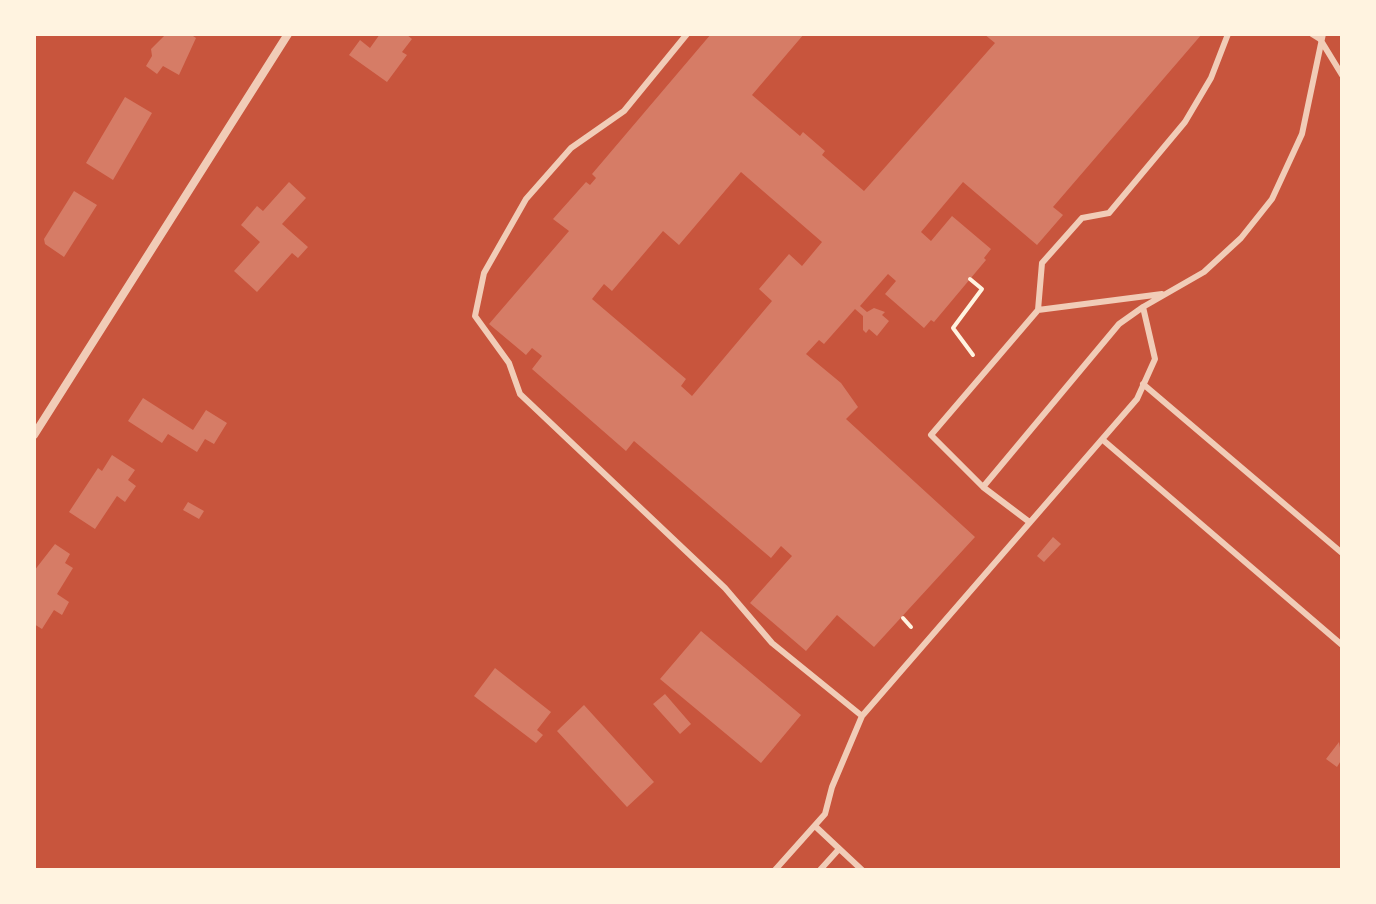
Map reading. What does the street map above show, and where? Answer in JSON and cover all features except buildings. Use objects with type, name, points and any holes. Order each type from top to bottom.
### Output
[{"type":"street","points":[[34,435],[288,34]]},
{"type":"lane","points":[[687,34],[624,111],[571,148],[526,199],[484,273],[475,316],[509,363],[520,394],[725,588],[772,643],[862,716]]},
{"type":"lane","points":[[1028,521],[983,487],[931,435],[1038,310],[1042,263],[1082,218],[1109,213],[1185,122],[1211,78],[1228,34]]},
{"type":"lane","points":[[1312,34],[1321,37],[1342,75]]},
{"type":"lane","points":[[983,487],[1119,324],[1204,272],[1241,238],[1272,199],[1302,134],[1321,37]]},
{"type":"lane","points":[[1038,310],[1166,294]]},
{"type":"lane","points":[[775,870],[825,814],[832,787],[862,716],[1137,399],[1155,359],[1143,307]]},
{"type":"lane","points":[[1143,384],[1342,553]]},
{"type":"lane","points":[[1103,440],[1342,645]]},
{"type":"lane","points":[[815,826],[862,870]]},
{"type":"lane","points":[[820,870],[839,849]]},
{"type":"path","points":[[970,279],[982,289],[953,328],[973,355]]},
{"type":"path","points":[[903,618],[911,627]]}]
